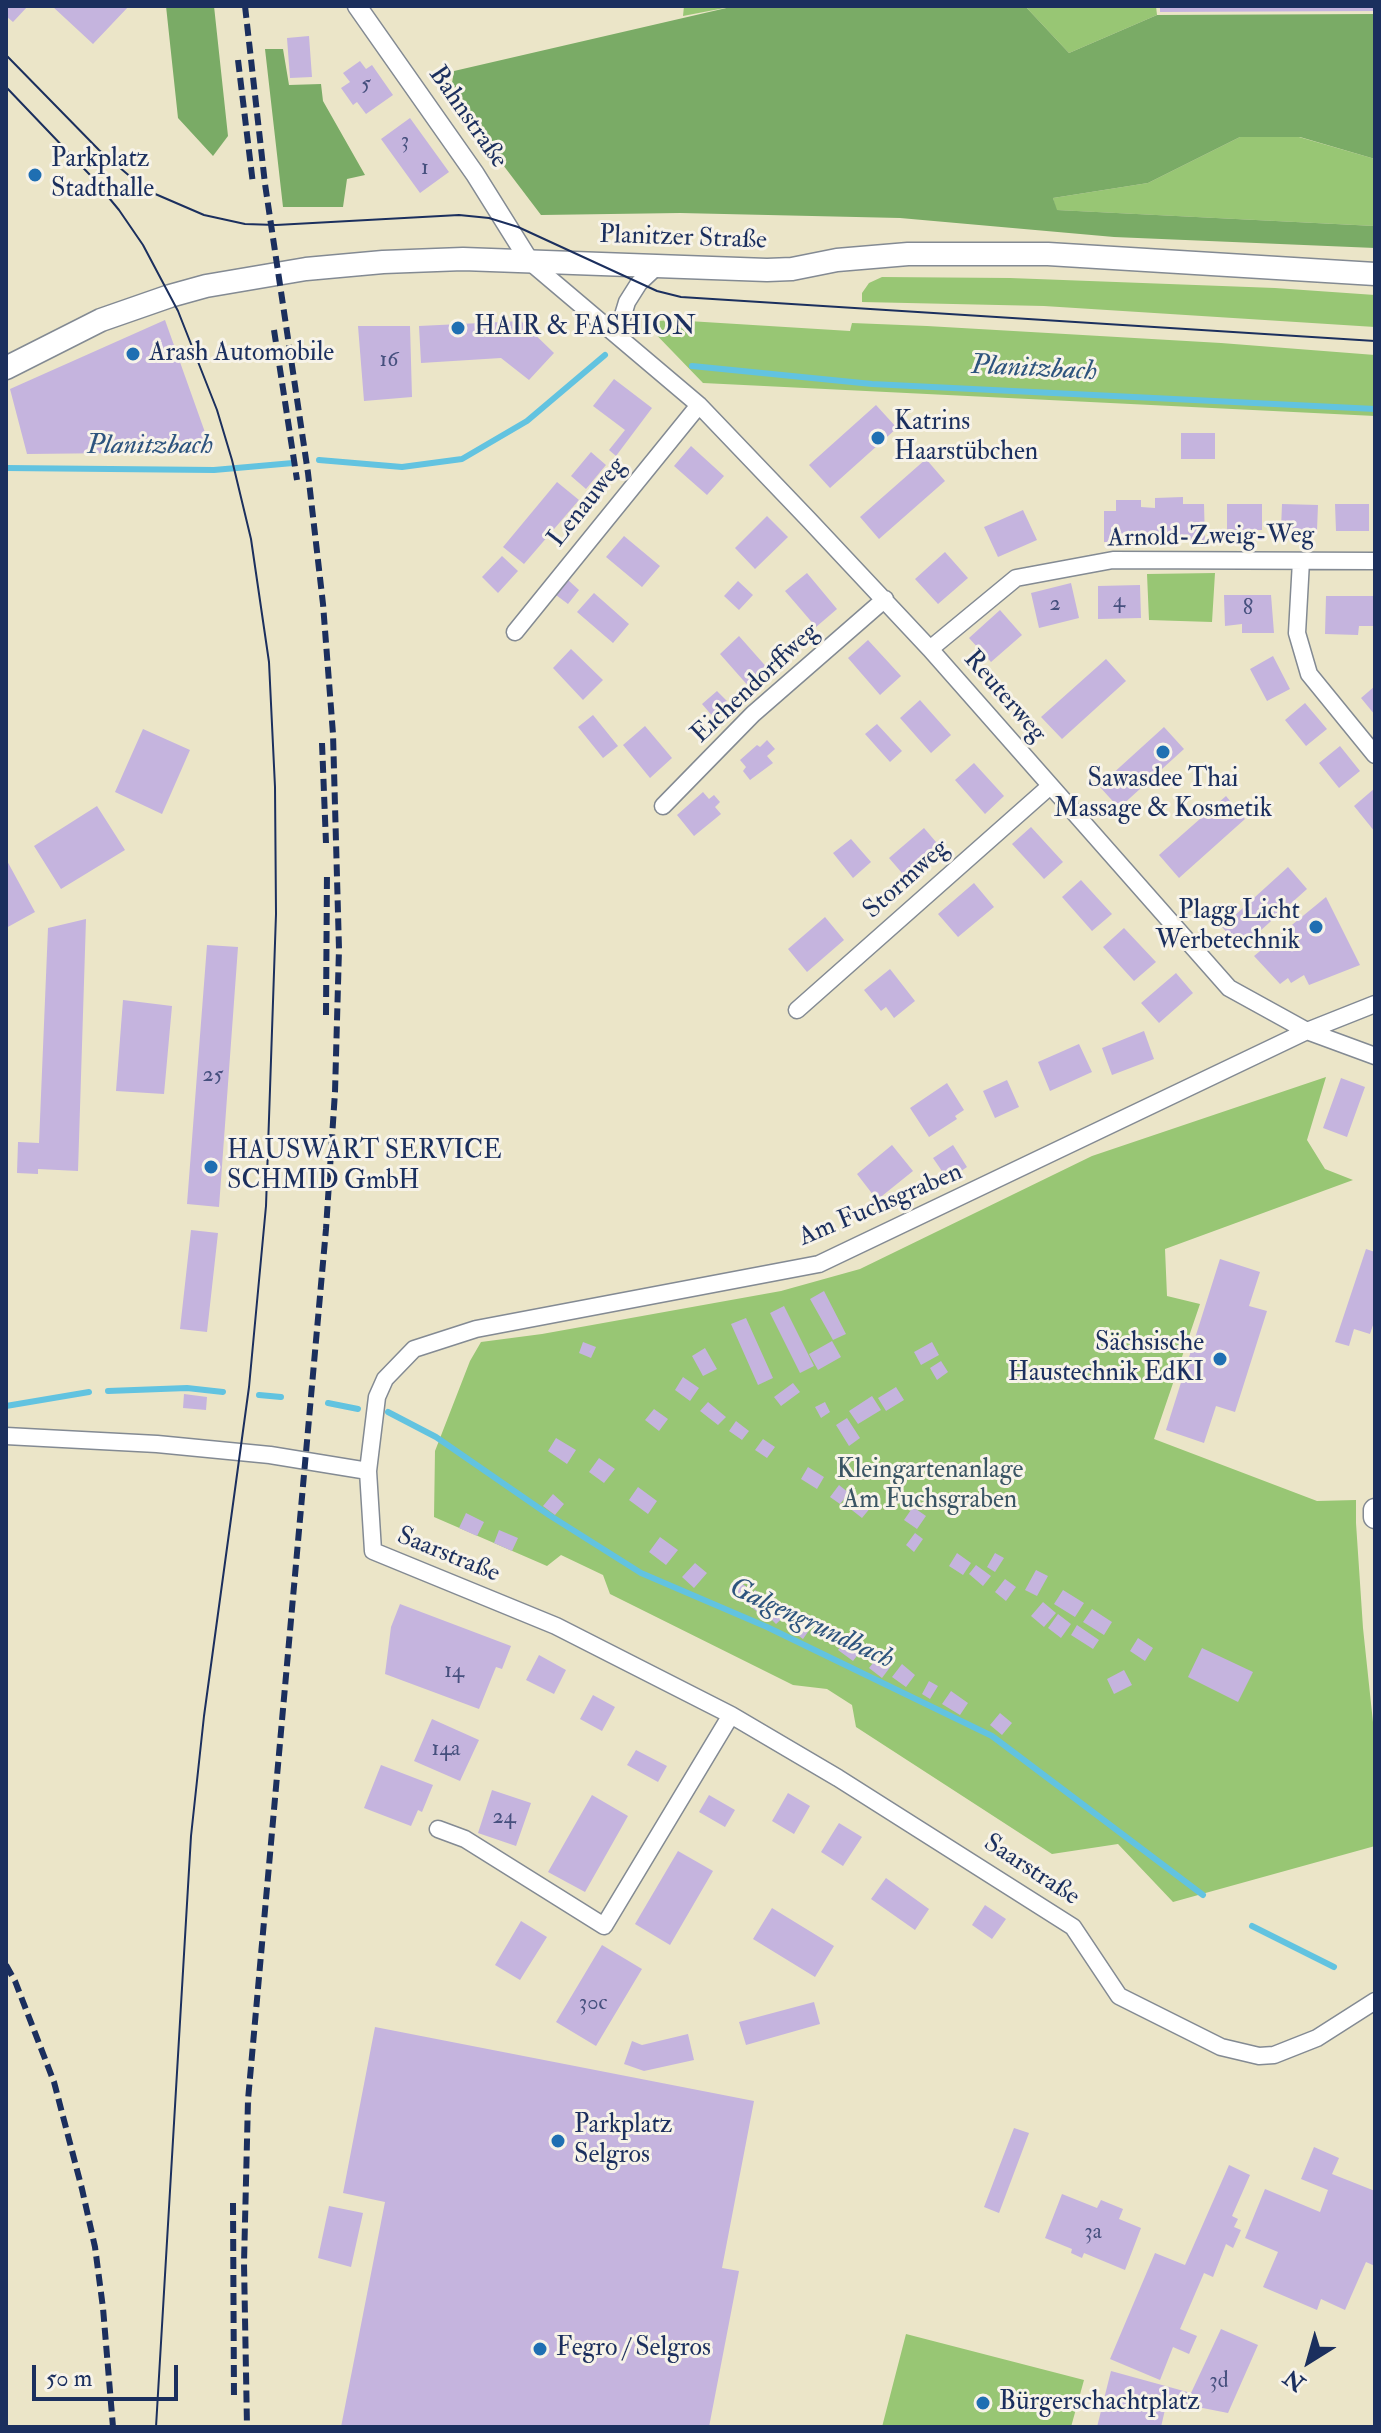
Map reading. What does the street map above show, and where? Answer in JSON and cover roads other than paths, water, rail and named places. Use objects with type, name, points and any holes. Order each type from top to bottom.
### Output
[{"type":"main road","name":"Planitzer Straße","points":[[6,368],[129,308],[206,286],[306,269],[383,262],[463,259],[767,270],[908,254],[1048,254],[1375,274]]},
{"type":"main road","points":[[1375,1510],[1375,1517]]},
{"type":"street","name":"Bahnstraße","points":[[357,6],[475,174],[530,262]]},
{"type":"street","name":"Reuterweg","points":[[530,262],[699,405],[885,599],[1229,988],[1307,1031],[1375,1056]]},
{"type":"street","points":[[617,335],[627,302],[639,283],[656,267]]},
{"type":"street","name":"Lenauweg","points":[[515,632],[699,405]]},
{"type":"street","name":"Arnold-Zweig-Weg","points":[[930,649],[1016,578],[1113,560],[1375,561]]},
{"type":"street","points":[[1301,561],[1297,633],[1309,674],[1375,755]]},
{"type":"street","name":"Eichendorffweg","points":[[663,806],[753,714],[885,599]]},
{"type":"street","name":"Stormweg","points":[[797,1010],[1049,787]]},
{"type":"street","name":"Am Fuchsgraben","points":[[368,1471],[377,1397],[385,1379],[414,1349],[476,1329],[819,1264],[1307,1031],[1375,1004]]},
{"type":"street","points":[[6,1436],[157,1444],[270,1455],[368,1471]]},
{"type":"street","name":"Saarstraße","points":[[368,1471],[373,1551],[556,1626],[731,1715],[838,1778],[1073,1927],[1119,1996],[1221,2047],[1259,2056],[1274,2055],[1317,2038],[1375,2001]]},
{"type":"street","points":[[438,1829],[465,1839],[604,1926],[731,1715]]},
{"type":"waterway","name":"Planitzbach","points":[[319,460],[402,467],[462,459],[527,421],[605,355]]},
{"type":"waterway","name":"Planitzbach","points":[[692,366],[872,384],[1375,409]]},
{"type":"waterway","name":"Planitzbach","points":[[6,468],[214,470],[293,463]]},
{"type":"waterway","name":"Galgengrundbach","points":[[108,1391],[187,1388],[223,1392]]},
{"type":"waterway","name":"Galgengrundbach","points":[[6,1406],[89,1392]]},
{"type":"waterway","name":"Galgengrundbach","points":[[259,1395],[281,1397]]},
{"type":"waterway","name":"Galgengrundbach","points":[[328,1403],[358,1409]]},
{"type":"waterway","name":"Galgengrundbach","points":[[388,1412],[436,1437],[549,1515],[641,1573],[767,1627],[992,1736],[1203,1895]]},
{"type":"waterway","name":"Galgengrundbach","points":[[1252,1926],[1334,1967]]},
{"type":"tram line","points":[[6,55],[99,150],[146,190],[204,215],[245,224],[459,215],[489,218],[518,227],[657,291],[681,297],[1375,341]]},
{"type":"tram line","points":[[6,87],[119,210],[143,245],[178,311],[217,410],[232,460],[251,539],[269,662],[275,787],[276,914],[266,1206],[249,1387],[204,1716],[191,1836],[156,2427]]},
{"type":"railway","points":[[245,6],[265,184],[308,473],[323,604],[333,734],[339,949],[335,1092],[326,1229],[248,2100],[244,2263],[247,2427]]},
{"type":"railway","points":[[238,60],[253,184]]},
{"type":"railway","points":[[274,330],[297,480]]},
{"type":"railway","points":[[322,743],[326,843]]},
{"type":"railway","points":[[326,1015],[327,871]]},
{"type":"railway","points":[[6,1965],[54,2082],[82,2189],[95,2247],[103,2308],[113,2427]]},
{"type":"railway","points":[[233,2203],[234,2399]]},
{"type":"place","name":"Parkplatz Stadthalle","points":[[35,175]]},
{"type":"place","name":"HAIR & FASHION","points":[[458,328]]},
{"type":"place","name":"Arash Automobile","points":[[133,354]]},
{"type":"place","name":"Katrins Haarstübchen","points":[[878,438]]},
{"type":"place","name":"Sawasdee Thai Massage & Kosmetik","points":[[1163,752]]},
{"type":"place","name":"Plagg Licht Werbetechnik","points":[[1316,927]]},
{"type":"place","name":"HAUSWART SERVICE SCHMID GmbH","points":[[211,1167]]},
{"type":"place","name":"Sächsische Haustechnik EdKI","points":[[1220,1359]]},
{"type":"place","name":"Parkplatz Selgros","points":[[558,2141]]},
{"type":"place","name":"Fegro / Selgros","points":[[540,2349]]},
{"type":"place","name":"Bürgerschachtplatz","points":[[983,2403]]},
{"type":"park label","name":"Kleingartenanlage Am Fuchsgraben","points":[[930,1486]]}]
